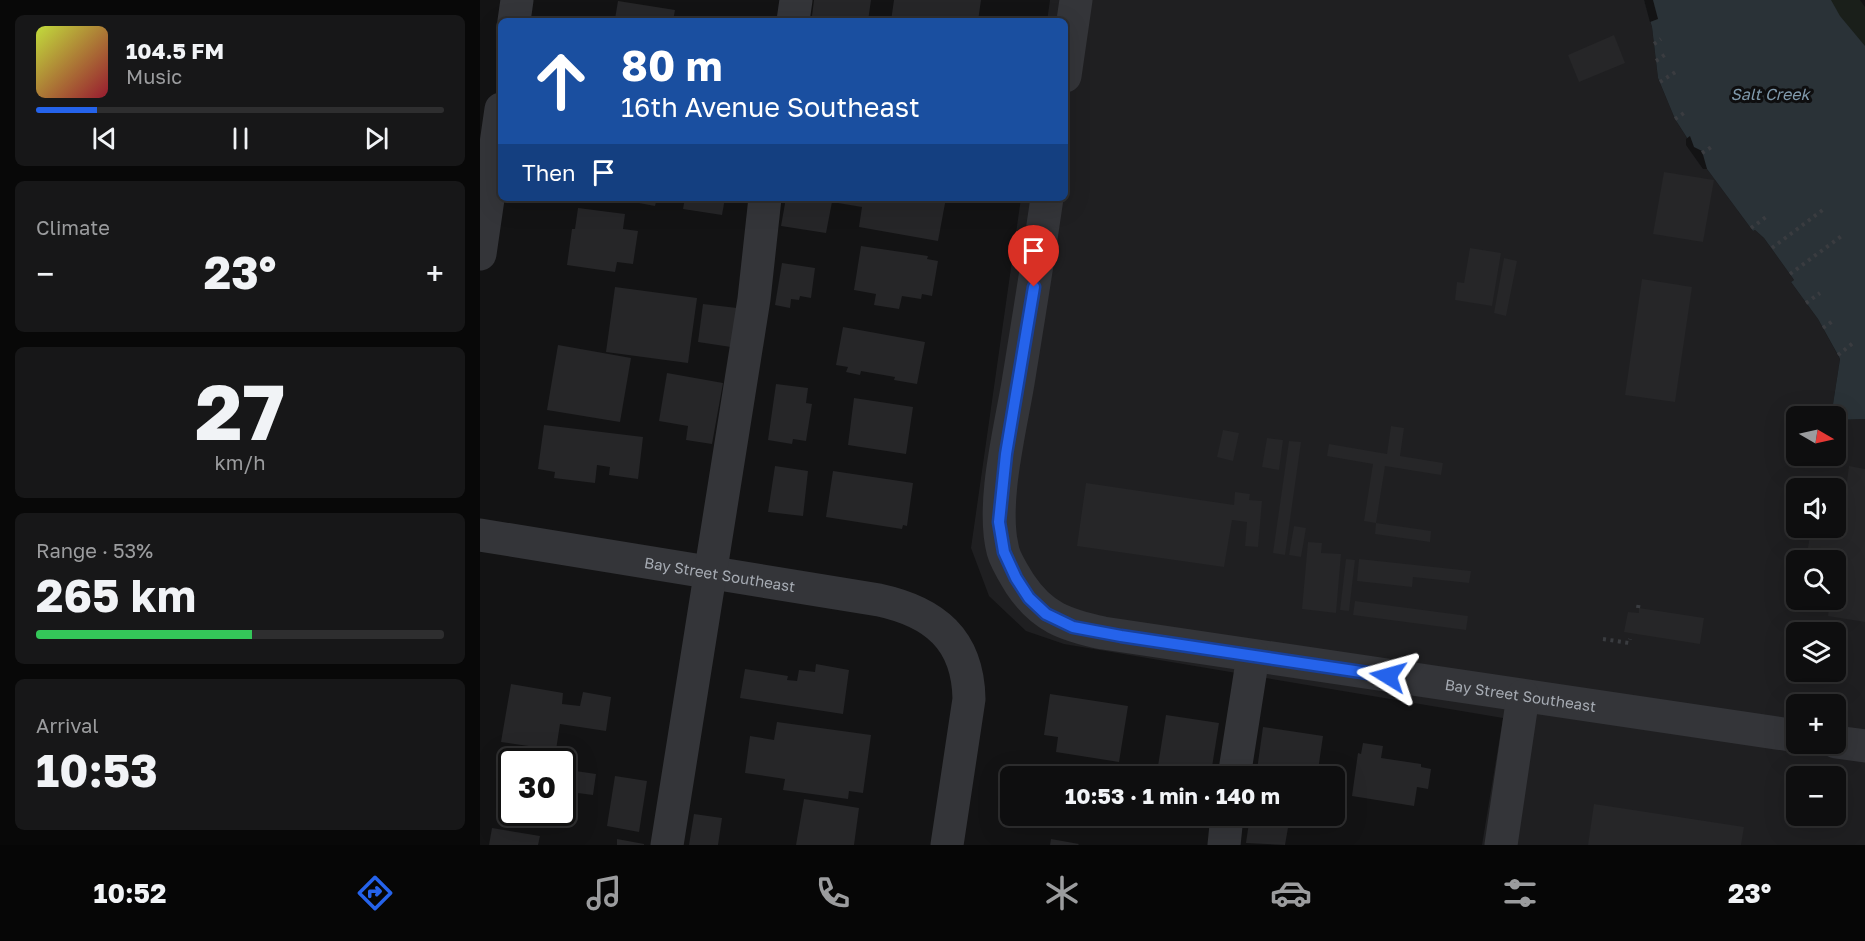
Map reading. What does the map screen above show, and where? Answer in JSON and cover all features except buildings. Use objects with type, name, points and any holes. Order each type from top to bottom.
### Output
[{"type":"street","points":[[514,18],[517,0]]},
{"type":"street","points":[[793,18],[796,0]]},
{"type":"street","points":[[1068,55],[1076,0]]},
{"type":"street","points":[[480,254],[498,131]]},
{"type":"street","points":[[667,845],[754,299],[765,201]]},
{"type":"street","name":"Bay Street Southeast","points":[[1047,201],[1002,488],[999,522],[1004,552],[1016,578],[1029,598],[1046,614],[1073,627],[1103,633],[1786,734]]},
{"type":"street","name":"Bay Street Southeast","points":[[480,536],[903,605],[924,614],[939,625],[959,651],[969,687],[947,845]]},
{"type":"street","points":[[1236,766],[1253,656]]},
{"type":"street","points":[[1501,845],[1523,696]]},
{"type":"street","points":[[1846,743],[1865,746]]},
{"type":"street","points":[[1224,845],[1226,826]]},
{"type":"path","points":[[1654,44],[1661,39]]},
{"type":"path","points":[[1656,61],[1666,54]]},
{"type":"path","points":[[1660,82],[1677,70]]},
{"type":"path","points":[[1675,119],[1687,111]]},
{"type":"path","points":[[1702,153],[1713,146]]},
{"type":"path","points":[[1772,248],[1824,209]]},
{"type":"path","points":[[1751,228],[1766,217]]},
{"type":"path","points":[[1790,274],[1843,235]]},
{"type":"path","points":[[1806,303],[1820,292]]},
{"type":"path","points":[[1823,328],[1834,320]]},
{"type":"path","points":[[1838,355],[1853,343]]},
{"type":"path","points":[[1638,608],[1639,602]]},
{"type":"path","points":[[1603,639],[1629,643],[1630,639]]},
{"type":"shaded area","points":[[1050,0],[1644,0],[1652,27],[1658,78],[1675,119],[1707,169],[1753,231],[1755,230],[1764,238],[1792,277],[1794,280],[1791,282],[1818,319],[1840,359],[1833,406],[1786,406],[1786,466],[1846,466],[1846,420],[1865,419],[1865,845],[1482,845],[1503,718],[1064,644],[1026,631],[989,596],[971,548],[1021,201],[1068,201],[1068,18],[1047,18]]},
{"type":"shaded area","points":[[1815,0],[1860,0],[1865,7],[1865,84]]},
{"type":"water","name":"Salt Creek","points":[[1644,0],[1831,0],[1840,16],[1865,46],[1865,419],[1846,420],[1846,406],[1833,406],[1840,359],[1818,319],[1791,282],[1794,280],[1792,277],[1764,238],[1755,230],[1753,231],[1707,169],[1675,119],[1658,78],[1652,27]]},
{"type":"pier","points":[[1644,0],[1653,0],[1658,19],[1650,22]]},
{"type":"pier","points":[[1690,136],[1694,147],[1702,151],[1707,169],[1703,169],[1686,145],[1686,139]]},
{"type":"route","points":[[1034,287],[1006,454],[999,522],[1004,552],[1016,578],[1029,598],[1046,614],[1073,627],[1388,676]]}]
